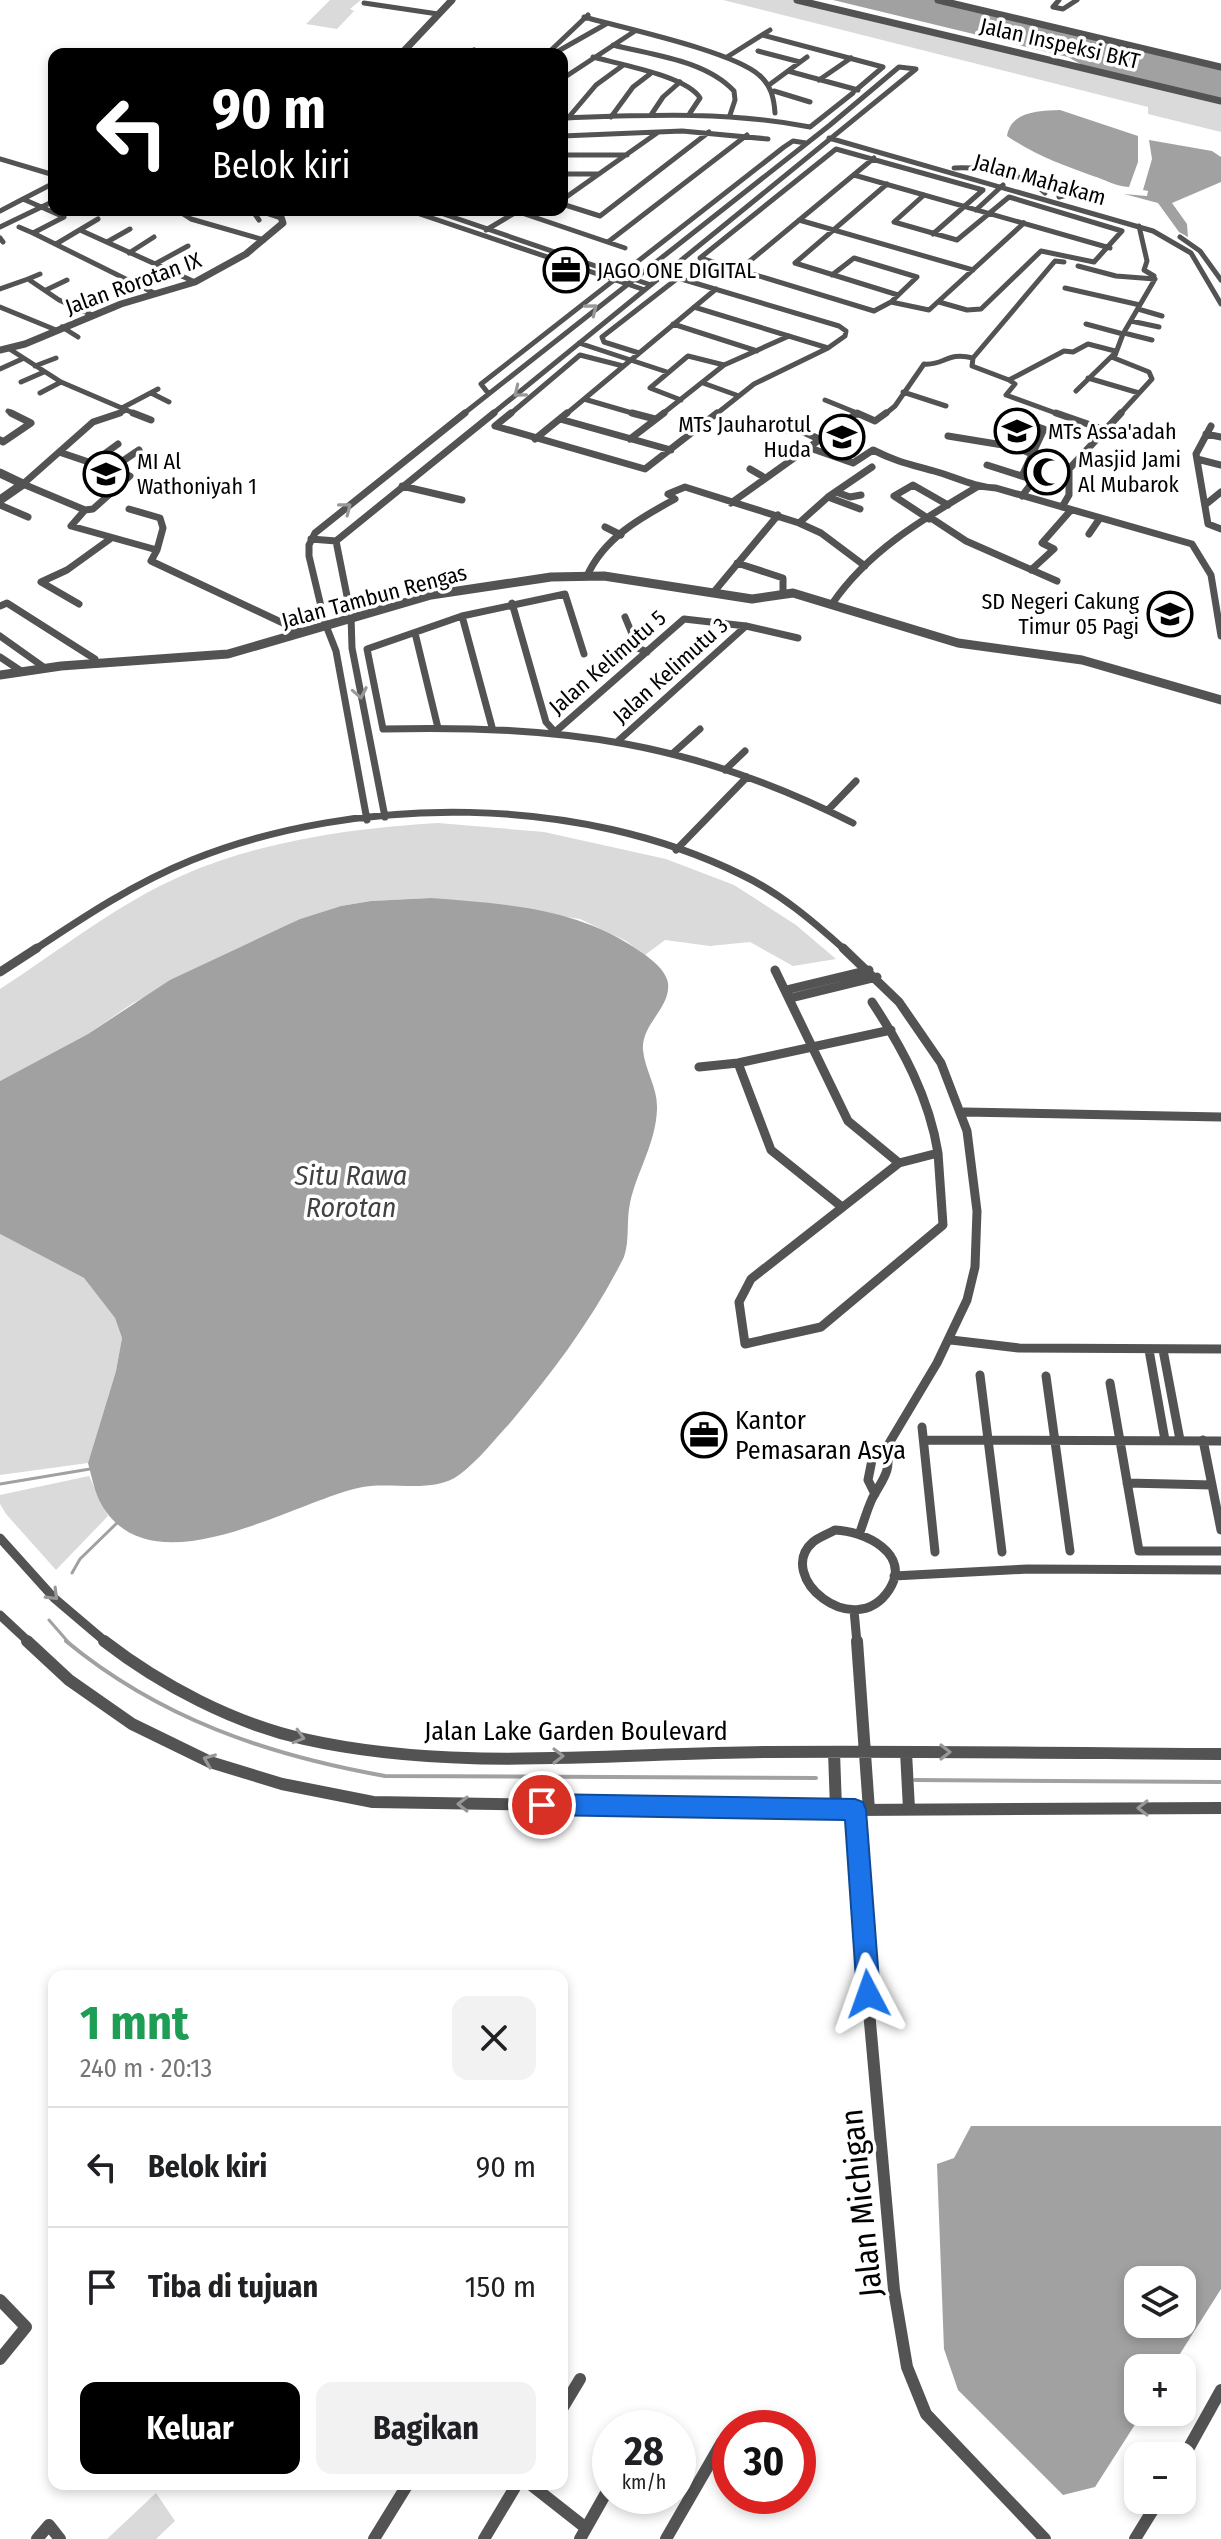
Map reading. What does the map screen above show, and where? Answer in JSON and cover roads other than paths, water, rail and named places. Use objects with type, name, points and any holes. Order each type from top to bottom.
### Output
[{"type":"street","points":[[407,48],[452,0]]},
{"type":"street","name":"Jalan Inspeksi BKT","points":[[797,0],[1221,101]]},
{"type":"street","name":"Jalan Inspeksi BKT","points":[[938,0],[1221,67]]},
{"type":"street","points":[[1059,0],[1053,7],[1065,8],[1077,0]]},
{"type":"street","points":[[403,16],[416,2]]},
{"type":"street","points":[[364,3],[438,14]]},
{"type":"street","points":[[553,48],[591,13]]},
{"type":"street","points":[[584,17],[727,57],[750,68],[772,88],[810,102]]},
{"type":"street","points":[[564,48],[606,24]]},
{"type":"street","points":[[727,57],[770,30]]},
{"type":"street","points":[[568,75],[635,31]]},
{"type":"street","points":[[762,35],[883,67],[810,127]]},
{"type":"street","points":[[613,45],[716,76],[734,91],[736,100],[730,115]]},
{"type":"street","points":[[758,51],[800,62]]},
{"type":"street","points":[[750,68],[770,54]]},
{"type":"street","points":[[593,57],[680,82],[696,91],[700,98],[690,113]]},
{"type":"street","points":[[775,113],[772,88],[786,72],[807,57]]},
{"type":"street","points":[[819,80],[851,58]]},
{"type":"street","points":[[568,115],[596,85],[622,66]]},
{"type":"street","points":[[311,539],[336,541],[645,286],[916,70],[900,66],[488,393],[311,539],[309,556],[325,623],[336,651],[367,820]]},
{"type":"street","points":[[786,72],[852,91]]},
{"type":"street","points":[[786,72],[865,94]]},
{"type":"street","points":[[611,117],[633,87],[650,74]]},
{"type":"street","points":[[651,115],[663,97],[680,82]]},
{"type":"street","points":[[768,119],[797,97]]},
{"type":"street","name":"Jalan Mahakam","points":[[568,118],[690,113],[768,119],[810,127],[834,137],[1125,216],[1180,237],[1200,251],[1221,280]]},
{"type":"street","points":[[592,223],[709,132]]},
{"type":"street","points":[[568,136],[709,132],[768,139]]},
{"type":"street","points":[[568,197],[658,133]]},
{"type":"street","points":[[608,242],[747,135]]},
{"type":"street","name":"Jalan Mahakam","points":[[834,137],[954,168],[1139,226],[1171,239],[1191,253],[1221,304]]},
{"type":"street","points":[[488,393],[480,385],[541,336],[793,141],[806,143]]},
{"type":"street","points":[[832,275],[854,258],[917,276],[891,302],[879,311],[871,311],[700,258],[834,149],[983,190],[933,234]]},
{"type":"street","points":[[568,155],[627,155]]},
{"type":"street","points":[[739,270],[874,158]]},
{"type":"street","points":[[0,159],[48,173]]},
{"type":"street","points":[[954,168],[972,166],[991,171],[1037,184],[1045,193]]},
{"type":"street","points":[[568,174],[599,174]]},
{"type":"street","points":[[854,175],[1110,248]]},
{"type":"street","points":[[887,184],[795,263],[898,295]]},
{"type":"street","points":[[976,210],[1004,184]]},
{"type":"street","points":[[0,211],[48,186]]},
{"type":"street","points":[[1059,197],[1072,194]]},
{"type":"street","points":[[924,195],[894,222],[958,240],[1005,198],[1011,197],[1122,231],[1110,248],[1090,263],[1041,251],[981,309],[967,310],[939,302]]},
{"type":"street","points":[[23,199],[48,210]]},
{"type":"street","points":[[716,201],[727,204]]},
{"type":"street","points":[[0,227],[48,204]]},
{"type":"street","points":[[568,204],[600,216]]},
{"type":"street","points":[[186,216],[264,240],[284,219],[276,216]]},
{"type":"street","points":[[256,216],[259,220]]},
{"type":"street","points":[[428,216],[485,233],[495,232],[620,274],[630,281]]},
{"type":"street","points":[[446,216],[499,240],[614,279],[645,286]]},
{"type":"street","points":[[485,233],[511,216]]},
{"type":"street","points":[[495,232],[513,216]]},
{"type":"street","points":[[533,216],[625,248]]},
{"type":"street","points":[[33,233],[64,217]]},
{"type":"street","points":[[56,244],[98,219]]},
{"type":"street","points":[[799,220],[973,270]]},
{"type":"street","points":[[891,302],[924,311],[939,302],[1024,223]]},
{"type":"street","points":[[1139,226],[1147,261],[1144,270],[1154,275],[1155,279]]},
{"type":"street","points":[[19,227],[154,293]]},
{"type":"street","points":[[107,242],[130,229]]},
{"type":"street","points":[[80,230],[195,282]]},
{"type":"street","points":[[499,240],[507,236]]},
{"type":"street","points":[[129,253],[154,237]]},
{"type":"street","name":"Jalan Rorotan IX","points":[[4,349],[25,344],[154,293],[195,282],[264,240]]},
{"type":"street","points":[[155,264],[188,246]]},
{"type":"street","points":[[1105,430],[1006,395],[1015,384],[972,366],[973,358],[1055,260],[1114,276],[1155,279]]},
{"type":"street","points":[[0,289],[40,274]]},
{"type":"street","points":[[623,366],[580,355],[495,424],[497,428],[645,469],[769,376],[828,348],[845,336],[844,329],[682,278],[675,279],[602,337],[604,342],[639,353]]},
{"type":"street","points":[[28,279],[59,300],[92,315]]},
{"type":"street","points":[[1076,391],[1115,352],[1155,279]]},
{"type":"street","points":[[0,280],[10,285]]},
{"type":"street","points":[[46,290],[67,280]]},
{"type":"street","points":[[1065,288],[1162,316]]},
{"type":"street","points":[[535,439],[716,289]]},
{"type":"street","points":[[0,307],[78,337]]},
{"type":"street","points":[[694,307],[828,348]]},
{"type":"street","points":[[1131,321],[1159,327]]},
{"type":"street","points":[[673,324],[757,351]]},
{"type":"street","points":[[1086,324],[1152,340]]},
{"type":"street","points":[[541,336],[554,340]]},
{"type":"street","points":[[630,439],[724,365],[789,336]]},
{"type":"street","points":[[579,343],[667,372]]},
{"type":"street","points":[[1009,380],[1064,351],[1073,352],[1088,344],[1115,352]]},
{"type":"street","points":[[4,349],[61,382],[151,420]]},
{"type":"street","points":[[1062,507],[1069,495],[1069,469],[1152,379],[1151,375],[1115,359],[1115,352]]},
{"type":"street","points":[[825,400],[878,420],[895,406],[924,364],[935,365],[950,354],[973,358]]},
{"type":"street","points":[[681,400],[650,389],[688,356],[724,365]]},
{"type":"street","points":[[35,366],[56,358]]},
{"type":"street","points":[[0,369],[22,359]]},
{"type":"street","points":[[21,382],[44,372]]},
{"type":"street","points":[[1088,378],[1139,393]]},
{"type":"street","points":[[40,393],[61,382]]},
{"type":"street","points":[[703,383],[739,396]]},
{"type":"street","points":[[28,517],[0,502],[62,453],[93,422],[125,409],[155,391],[169,402]]},
{"type":"street","points":[[903,392],[946,406]]},
{"type":"street","points":[[584,399],[655,419]]},
{"type":"street","points":[[0,440],[3,442],[31,423],[7,411]]},
{"type":"street","points":[[1022,476],[1051,411]]},
{"type":"street","points":[[731,503],[762,476],[810,448],[857,413]]},
{"type":"street","points":[[1008,417],[1044,429]]},
{"type":"street","points":[[560,419],[671,450]]},
{"type":"street","points":[[1211,426],[1196,454],[1208,525],[1221,529]]},
{"type":"street","points":[[785,430],[795,428],[821,440]]},
{"type":"street","points":[[1206,434],[1221,437]]},
{"type":"street","points":[[948,436],[1015,447],[1069,469]]},
{"type":"street","points":[[92,463],[118,444]]},
{"type":"street","points":[[810,448],[853,463],[873,450],[977,487],[993,487],[1194,545],[1210,576],[1221,632]]},
{"type":"street","points":[[111,469],[139,450]]},
{"type":"street","points":[[0,473],[85,510],[93,509],[131,477],[62,453]]},
{"type":"street","points":[[1197,459],[1221,465]]},
{"type":"street","points":[[987,465],[1035,481],[1022,496]]},
{"type":"street","points":[[799,523],[828,497],[872,467]]},
{"type":"street","points":[[750,469],[762,476]]},
{"type":"street","points":[[948,505],[913,485],[894,496],[966,541],[1057,581]]},
{"type":"street","points":[[402,486],[462,500]]},
{"type":"street","points":[[588,574],[592,562],[621,535],[675,499],[668,494],[685,487],[799,523],[821,533],[865,566]]},
{"type":"street","points":[[834,600],[887,546],[977,487]]},
{"type":"street","points":[[836,492],[851,497],[861,495]]},
{"type":"street","points":[[1205,505],[1221,492]]},
{"type":"street","points":[[828,497],[860,509]]},
{"type":"street","points":[[129,509],[160,518],[163,528],[151,561],[298,629]]},
{"type":"street","points":[[85,510],[71,526],[157,550]]},
{"type":"street","points":[[1031,570],[1054,549],[1042,543],[1071,510]]},
{"type":"street","points":[[713,593],[778,515]]},
{"type":"street","points":[[1089,534],[1100,518]]},
{"type":"street","points":[[605,527],[621,535]]},
{"type":"street","points":[[79,604],[41,582],[67,570],[110,539]]},
{"type":"street","points":[[336,541],[351,616],[352,648],[385,817]]},
{"type":"street","points":[[737,563],[783,578],[783,592]]},
{"type":"street","name":"Jalan Tambun Rengas","points":[[96,662],[241,651],[298,629],[471,587],[588,574],[644,580],[755,600],[783,592],[834,600],[958,643],[1082,660],[1221,700]]},
{"type":"street","points":[[1210,576],[1221,579]]},
{"type":"street","points":[[584,654],[565,594],[462,616],[367,649],[383,729],[492,727],[618,741],[779,787],[853,823]]},
{"type":"street","points":[[0,606],[7,603],[96,662]]},
{"type":"street","name":"Jalan Kelimutu 5","points":[[512,603],[546,722],[555,732],[684,619],[746,626]]},
{"type":"street","points":[[462,616],[492,727]]},
{"type":"street","points":[[625,617],[638,648],[647,652]]},
{"type":"street","points":[[746,626],[798,638]]},
{"type":"street","name":"Jalan Kelimutu 3","points":[[618,741],[746,626]]},
{"type":"street","points":[[415,633],[438,728]]},
{"type":"street","points":[[0,636],[45,668]]},
{"type":"street","points":[[336,651],[352,648]]},
{"type":"street","points":[[0,657],[21,671]]},
{"type":"street","points":[[0,675],[96,662]]},
{"type":"street","points":[[672,754],[700,729]]},
{"type":"street","points":[[725,770],[745,751]]},
{"type":"street","points":[[676,850],[747,777]]},
{"type":"street","points":[[829,809],[856,781]]},
{"type":"street","points":[[0,972],[121,896],[160,874],[209,853],[263,837],[385,817],[437,813],[543,819],[632,836],[744,876],[806,916],[873,973],[914,1018],[946,1069],[964,1112],[977,1181],[977,1250],[969,1296],[951,1340],[901,1417],[886,1449],[872,1460],[868,1477],[875,1494]]},
{"type":"street","points":[[775,970],[848,1121],[899,1163]]},
{"type":"street","points":[[788,994],[873,973]]},
{"type":"street","points":[[872,1002],[891,1030],[921,1089],[939,1153],[943,1225],[821,1327],[745,1344],[737,1308],[740,1292],[751,1279],[899,1163],[939,1153]]},
{"type":"street","points":[[699,1067],[738,1063],[891,1030]]},
{"type":"street","points":[[738,1063],[771,1150],[842,1207]]},
{"type":"street","points":[[964,1112],[1221,1117]]},
{"type":"street","points":[[951,1340],[1019,1348],[1221,1349]]},
{"type":"street","points":[[1149,1350],[1165,1440]]},
{"type":"street","points":[[1163,1350],[1180,1440]]},
{"type":"street","points":[[980,1375],[1002,1552]]},
{"type":"street","points":[[1046,1376],[1070,1551]]},
{"type":"street","points":[[1110,1383],[1139,1551],[1221,1551]]},
{"type":"street","points":[[922,1427],[935,1552]]},
{"type":"street","points":[[924,1440],[1221,1441]]},
{"type":"street","points":[[1203,1440],[1221,1530]]},
{"type":"street","points":[[860,1532],[891,1464],[886,1449]]},
{"type":"street","points":[[1127,1483],[1212,1485]]},
{"type":"street","points":[[835,1530],[860,1532],[882,1544],[889,1554],[894,1576],[890,1589],[869,1607],[854,1610],[823,1602],[811,1592],[804,1579],[802,1565],[806,1552],[824,1534],[835,1530]]},
{"type":"street","name":"Jalan Lake Garden Boulevard","points":[[0,1538],[102,1642],[162,1682],[239,1717],[305,1740],[387,1753],[475,1755],[647,1756],[834,1752],[1221,1754]]},
{"type":"street","points":[[894,1576],[1028,1569],[1221,1570]]},
{"type":"street","points":[[854,1610],[869,1810]]},
{"type":"street","points":[[0,1615],[69,1680],[132,1724],[210,1762],[282,1784],[373,1802],[855,1810],[1221,1808]]},
{"type":"street","points":[[834,1752],[836,1808]]},
{"type":"street","points":[[906,1752],[909,1809]]},
{"type":"street","name":"Jalan Michigan","points":[[855,1810],[878,2122],[901,2342],[915,2395],[926,2414],[1045,2539]]},
{"type":"street","points":[[0,2300],[26,2327],[0,2359]]},
{"type":"street","points":[[568,2399],[580,2379]]},
{"type":"street","points":[[1192,2442],[1221,2390]]},
{"type":"street","points":[[666,2539],[712,2459]]},
{"type":"street","points":[[374,2539],[404,2490]]},
{"type":"street","points":[[484,2539],[513,2490]]},
{"type":"street","points":[[536,2490],[583,2533],[594,2514]]},
{"type":"street","points":[[1135,2539],[1150,2514]]},
{"type":"street","points":[[37,2539],[49,2525],[60,2539]]},
{"type":"water","points":[[833,0],[935,0],[1221,67],[1221,101],[1084,66],[1068,57]]},
{"type":"water","points":[[1060,110],[1138,136],[1138,162],[1129,187],[1060,164],[1007,136],[1020,117]]},
{"type":"water","points":[[1149,140],[1212,151],[1221,157],[1221,182],[1172,203],[1187,224],[1188,237],[1179,232],[1158,203],[1124,194],[1147,196],[1148,191],[1143,190],[1152,159]]},
{"type":"water","name":"Situ Rawa Rorotan","points":[[431,898],[540,910],[592,925],[649,958],[664,974],[668,992],[646,1032],[643,1050],[656,1094],[656,1121],[630,1203],[624,1257],[600,1301],[557,1364],[510,1423],[459,1475],[448,1481],[423,1486],[358,1488],[228,1533],[193,1541],[160,1542],[131,1533],[103,1507],[88,1463],[116,1371],[122,1338],[115,1318],[84,1278],[0,1234],[0,1081],[88,1034],[170,980],[300,919],[341,906],[371,901]]},
{"type":"water","points":[[971,2126],[1221,2126],[1221,2289],[1196,2328],[1196,2266],[1124,2266],[1124,2338],[1190,2338],[1180,2354],[1124,2354],[1124,2426],[1134,2426],[1095,2487],[1063,2495],[958,2390],[944,2349],[937,2164],[954,2158]]},
{"type":"waterway","points":[[0,1484],[90,1469]]},
{"type":"waterway","points":[[72,1573],[80,1559],[117,1523]]},
{"type":"waterway","points":[[49,1620],[69,1643]]},
{"type":"waterway","points":[[66,1641],[138,1692],[216,1730],[298,1757],[385,1776],[816,1778]]},
{"type":"waterway","points":[[915,1780],[1221,1782]]},
{"type":"place","name":"JAGO ONE DIGITAL","points":[[566,270]]},
{"type":"place","name":"MTs Assa'adah","points":[[1017,431]]},
{"type":"place","name":"MTs Jauharotul Huda","points":[[842,437]]},
{"type":"place","name":"Masjid Jami Al Mubarok","points":[[1047,472]]},
{"type":"place","name":"MI Al Wathoniyah 1","points":[[106,474]]},
{"type":"place","name":"SD Negeri Cakung Timur 05 Pagi","points":[[1170,614]]},
{"type":"place","name":"Kantor Pemasaran Asya","points":[[704,1435]]}]
